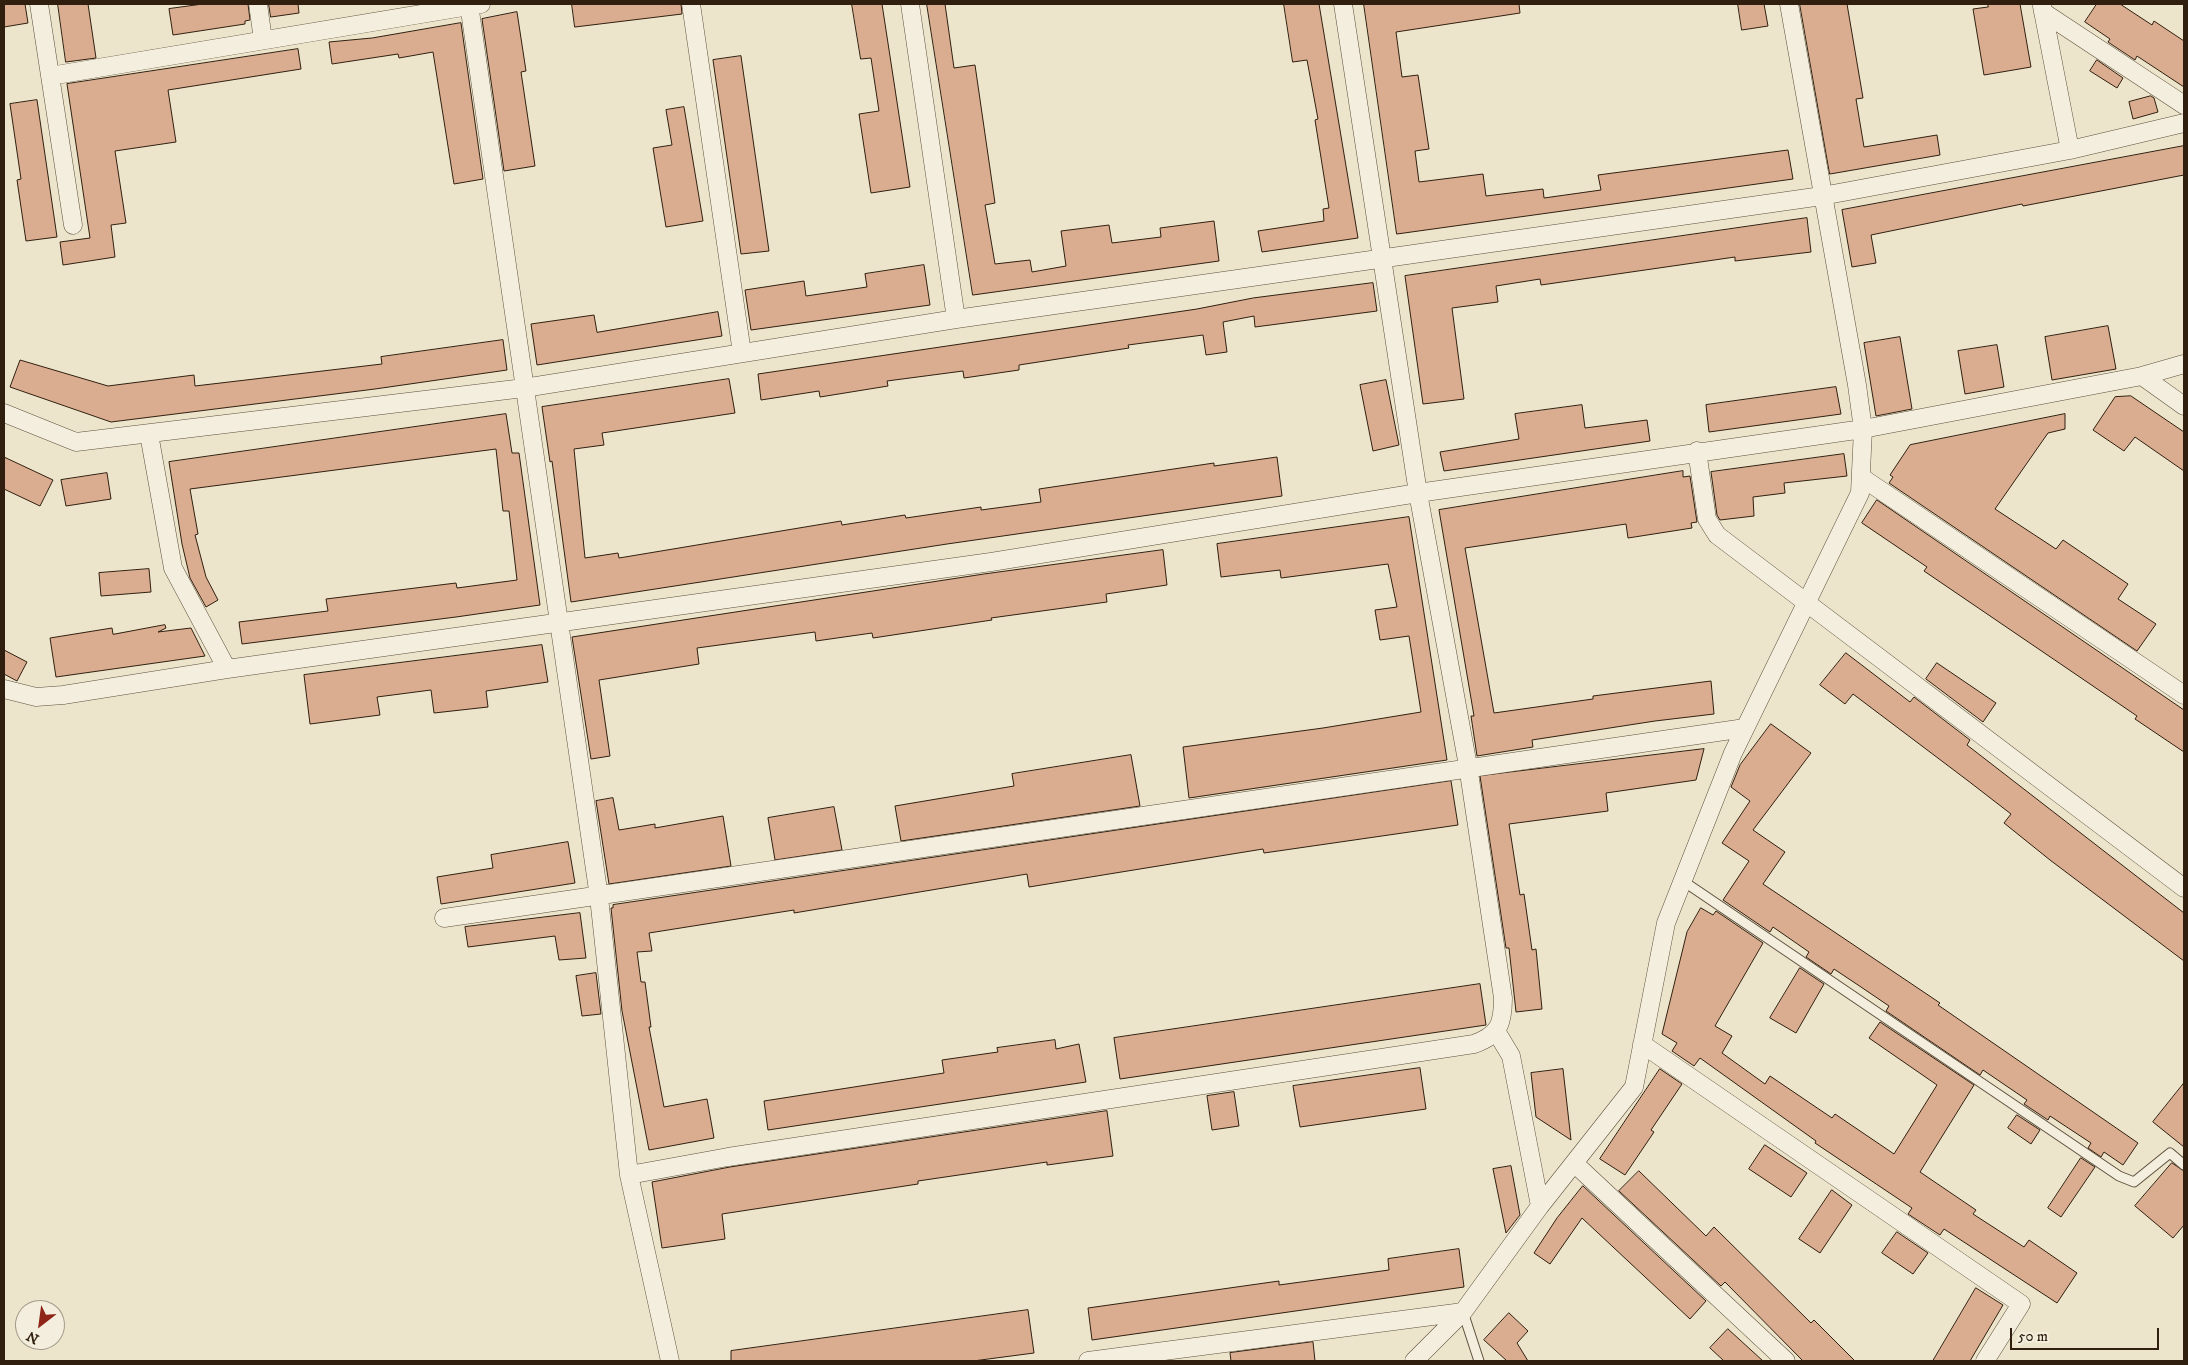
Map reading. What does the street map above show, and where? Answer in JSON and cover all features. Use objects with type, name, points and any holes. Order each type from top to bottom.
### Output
[{"type":"street","points":[[39,4],[73,225]]},
{"type":"street","points":[[258,4],[263,40]]},
{"type":"street","points":[[50,76],[473,4],[524,388],[599,897],[630,1175],[670,1361]]},
{"type":"street","points":[[691,4],[742,353]]},
{"type":"street","points":[[910,4],[956,319]]},
{"type":"street","points":[[630,1175],[728,1158],[1474,1044],[1488,1039],[1496,1031],[1503,1019],[1503,998],[1468,766],[1418,492],[1343,4]]},
{"type":"street","points":[[1414,1361],[1463,1312],[1540,1206],[1634,1087],[1666,923],[1733,753],[1860,493],[1863,429],[1857,385],[1789,4]]},
{"type":"street","points":[[2043,8],[2070,150]]},
{"type":"street","points":[[2043,8],[2184,105]]},
{"type":"street","points":[[4,414],[76,442],[524,388],[956,319],[1822,196],[2070,150],[2184,123]]},
{"type":"street","points":[[4,689],[36,697],[63,695],[227,669],[991,562],[1418,492],[1863,429],[2142,376],[2184,364]]},
{"type":"street","points":[[2142,376],[2184,406]]},
{"type":"street","points":[[149,434],[174,568],[227,669]]},
{"type":"street","points":[[1697,451],[1707,519],[1717,535],[2184,888]]},
{"type":"street","points":[[1861,477],[2184,695]]},
{"type":"street","points":[[444,918],[599,897],[1468,766],[1745,728]]},
{"type":"street","points":[[1496,1031],[1511,1056],[1540,1206]]},
{"type":"street","points":[[1642,1044],[2021,1304],[1986,1361]]},
{"type":"street","points":[[1574,1163],[1786,1361]]},
{"type":"street","points":[[1088,1361],[1463,1312]]},
{"type":"lane","points":[[1683,881],[2120,1176],[2134,1182],[2170,1153],[2184,1165]]},
{"type":"lane","points":[[1463,1312],[1479,1361]]},
{"type":"building","points":[[4,4],[25,4],[28,23],[4,27]]},
{"type":"building","points":[[58,4],[88,4],[96,58],[66,62]]},
{"type":"building","points":[[203,4],[248,4],[250,20],[245,21],[245,24],[173,35],[169,9]]},
{"type":"building","points":[[269,4],[298,4],[299,13],[271,17]]},
{"type":"building","points":[[572,4],[681,4],[682,14],[575,27]]},
{"type":"building","points":[[852,4],[882,4],[910,187],[871,193],[859,114],[879,111],[871,58],[861,59]]},
{"type":"building","points":[[927,4],[945,4],[954,68],[975,65],[995,203],[985,205],[995,264],[1030,260],[1032,272],[1066,266],[1061,231],[1109,225],[1112,243],[1161,237],[1160,228],[1214,221],[1219,261],[973,295]]},
{"type":"building","points":[[1284,4],[1319,4],[1358,238],[1262,252],[1258,231],[1324,221],[1323,209],[1329,208],[1315,120],[1318,119],[1307,60],[1293,62]]},
{"type":"building","points":[[1364,4],[1519,4],[1520,13],[1396,32],[1402,77],[1418,75],[1429,149],[1415,151],[1419,182],[1483,174],[1486,196],[1543,189],[1544,198],[1601,190],[1598,175],[1788,150],[1793,179],[1397,234]]},
{"type":"building","points":[[1738,4],[1764,4],[1768,26],[1742,30]]},
{"type":"building","points":[[1800,4],[1847,4],[1863,98],[1856,99],[1864,147],[1937,135],[1940,155],[1830,174]]},
{"type":"building","points":[[1988,4],[2020,4],[2031,67],[1984,75],[1973,9],[1988,7]]},
{"type":"building","points":[[2097,4],[2120,4],[2152,25],[2154,21],[2184,41],[2184,87],[2137,56],[2135,60],[2108,42],[2110,39],[2085,22]]},
{"type":"building","points":[[517,12],[526,71],[521,72],[535,166],[504,171],[482,19]]},
{"type":"building","points":[[461,23],[483,179],[454,184],[433,52],[399,58],[398,54],[332,64],[329,42],[372,38]]},
{"type":"building","points":[[298,49],[301,69],[168,90],[176,142],[115,151],[126,223],[111,225],[115,257],[63,265],[60,242],[90,238],[67,84]]},
{"type":"building","points":[[741,56],[769,251],[741,254],[713,60]]},
{"type":"building","points":[[2097,60],[2123,78],[2117,88],[2090,71]]},
{"type":"building","points":[[2151,96],[2154,98],[2158,112],[2133,119],[2129,102]]},
{"type":"building","points":[[37,100],[57,237],[26,241],[17,180],[21,179],[10,104]]},
{"type":"building","points":[[684,107],[703,221],[666,227],[653,148],[672,145],[666,110]]},
{"type":"building","points":[[2184,146],[2184,175],[2023,206],[2022,204],[1871,235],[1876,263],[1852,267],[1842,210]]},
{"type":"building","points":[[1807,218],[1811,252],[1735,261],[1735,257],[1541,285],[1540,279],[1496,286],[1498,302],[1452,308],[1464,399],[1423,404],[1405,276]]},
{"type":"building","points":[[924,265],[930,305],[751,330],[745,290],[804,281],[806,296],[867,287],[865,274]]},
{"type":"building","points":[[1373,283],[1377,311],[1255,327],[1254,316],[1223,322],[1227,352],[1206,355],[1203,335],[1128,345],[1129,348],[1019,365],[1019,370],[964,378],[963,371],[887,381],[888,386],[820,397],[819,391],[761,400],[758,374],[1197,309],[1253,298]]},
{"type":"building","points":[[718,312],[722,336],[537,365],[531,324],[594,315],[597,332]]},
{"type":"building","points":[[2108,326],[2116,369],[2052,380],[2045,337]]},
{"type":"building","points":[[1900,337],[1912,409],[1876,416],[1864,343]]},
{"type":"building","points":[[503,340],[507,370],[375,389],[111,422],[10,387],[20,360],[108,386],[194,375],[195,386],[382,364],[381,357]]},
{"type":"building","points":[[1997,345],[2004,387],[1965,394],[1958,351]]},
{"type":"building","points":[[729,379],[735,413],[602,433],[604,445],[574,449],[585,558],[618,553],[619,558],[841,521],[842,525],[905,515],[906,518],[981,507],[981,510],[1041,502],[1039,489],[1214,463],[1214,466],[1277,457],[1282,496],[947,544],[571,602],[552,461],[550,462],[542,407]]},
{"type":"building","points":[[1386,380],[1399,445],[1373,451],[1360,385]]},
{"type":"building","points":[[1836,387],[1841,414],[1709,432],[1706,405]]},
{"type":"building","points":[[2131,396],[2184,432],[2184,471],[2135,437],[2124,451],[2093,430],[2115,397]]},
{"type":"building","points":[[1582,405],[1585,428],[1647,420],[1650,441],[1444,471],[1440,452],[1519,439],[1515,414]]},
{"type":"building","points":[[506,414],[512,453],[519,453],[540,605],[242,644],[239,622],[328,611],[326,599],[456,583],[457,588],[517,580],[509,511],[503,511],[496,449],[190,489],[198,534],[195,535],[206,577],[218,600],[206,607],[190,578],[182,544],[169,462]]},
{"type":"building","points":[[2065,414],[2065,429],[2048,433],[1995,509],[2056,549],[2063,540],[2128,584],[2118,599],[2156,624],[2137,651],[1889,483],[1893,477],[1890,475],[1910,445]]},
{"type":"building","points":[[1844,454],[1847,476],[1784,483],[1785,493],[1753,497],[1754,516],[1720,520],[1717,515],[1711,472]]},
{"type":"building","points":[[4,457],[53,480],[40,506],[4,489]]},
{"type":"building","points":[[1683,471],[1683,477],[1690,476],[1697,522],[1691,523],[1692,528],[1628,538],[1626,524],[1465,548],[1494,713],[1593,699],[1593,696],[1711,681],[1714,714],[1532,740],[1533,747],[1477,756],[1471,716],[1474,716],[1439,510]]},
{"type":"building","points":[[107,473],[111,499],[66,506],[61,480]]},
{"type":"building","points":[[1877,500],[2184,710],[2184,752],[2135,719],[2137,716],[1924,571],[1927,567],[1862,523]]},
{"type":"building","points":[[1409,517],[1447,760],[1189,798],[1183,747],[1323,728],[1421,712],[1409,636],[1380,640],[1375,610],[1397,607],[1388,564],[1281,578],[1280,570],[1221,577],[1217,544]]},
{"type":"building","points":[[1163,550],[1167,585],[1106,594],[1107,602],[991,618],[992,620],[873,638],[872,633],[816,641],[815,632],[697,648],[699,664],[599,680],[610,756],[591,759],[572,637],[984,574]]},
{"type":"building","points":[[149,569],[151,592],[101,596],[99,573]]},
{"type":"building","points":[[165,625],[166,628],[158,632],[191,628],[205,656],[56,677],[50,638],[112,628],[113,634]]},
{"type":"building","points":[[542,645],[548,682],[486,691],[488,707],[434,713],[431,690],[377,697],[380,715],[310,724],[304,675]]},
{"type":"building","points":[[4,650],[27,662],[17,681],[4,674]]},
{"type":"building","points":[[1846,653],[1910,702],[1914,697],[1970,740],[1967,745],[2184,913],[2184,961],[2004,823],[2011,814],[1967,780],[1853,694],[1845,704],[1820,685]]},
{"type":"building","points":[[1937,663],[1996,703],[1983,722],[1926,679]]},
{"type":"building","points":[[1771,724],[1811,753],[1753,830],[1785,852],[1763,884],[1940,1003],[1938,1005],[2138,1143],[2123,1165],[2104,1152],[2101,1157],[2088,1148],[2091,1143],[2050,1116],[2048,1120],[2024,1104],[2027,1100],[1983,1070],[1980,1075],[1886,1011],[1889,1006],[1834,969],[1831,974],[1806,957],[1809,952],[1773,927],[1770,932],[1723,900],[1749,861],[1722,843],[1750,801],[1731,787],[1740,765]]},
{"type":"building","points":[[1704,749],[1696,780],[1606,793],[1608,811],[1509,824],[1520,895],[1524,894],[1532,950],[1536,949],[1542,1009],[1516,1012],[1509,948],[1506,948],[1480,776]]},
{"type":"building","points":[[1131,755],[1140,806],[901,841],[895,806],[1014,786],[1012,774]]},
{"type":"building","points":[[1451,781],[1458,825],[1264,853],[1263,849],[1029,887],[1027,874],[794,913],[794,910],[649,933],[652,951],[637,952],[641,982],[645,982],[651,1027],[649,1027],[664,1107],[707,1099],[714,1138],[649,1150],[622,1011],[611,908],[613,908],[613,905]]},
{"type":"building","points":[[613,798],[619,830],[655,824],[655,828],[723,816],[731,866],[609,884],[596,801]]},
{"type":"building","points":[[834,807],[842,850],[775,860],[768,818]]},
{"type":"building","points":[[568,842],[575,883],[441,904],[437,877],[493,868],[491,855]]},
{"type":"building","points":[[1701,908],[1713,915],[1716,911],[1763,943],[1715,1026],[1732,1036],[1722,1053],[1765,1084],[1770,1076],[1832,1118],[1835,1114],[1894,1154],[1937,1085],[1869,1038],[1880,1022],[1974,1085],[1920,1172],[1976,1210],[1973,1214],[2024,1247],[2029,1240],[2077,1273],[2057,1303],[1944,1229],[1940,1235],[1908,1214],[1912,1208],[1815,1143],[1816,1141],[1700,1058],[1694,1066],[1672,1051],[1677,1043],[1662,1034],[1687,932]]},
{"type":"building","points":[[580,913],[586,958],[559,960],[555,936],[468,947],[465,927]]},
{"type":"building","points":[[1800,968],[1824,984],[1796,1033],[1770,1018]]},
{"type":"building","points":[[596,973],[601,1014],[582,1016],[576,976]]},
{"type":"building","points":[[1480,984],[1486,1025],[1120,1079],[1114,1038]]},
{"type":"building","points":[[1055,1040],[1056,1049],[1079,1044],[1086,1082],[768,1130],[764,1101],[944,1073],[942,1060],[998,1052],[997,1048]]},
{"type":"building","points":[[1420,1068],[1426,1109],[1300,1127],[1293,1086]]},
{"type":"building","points":[[1563,1069],[1571,1140],[1536,1117],[1531,1073]]},
{"type":"building","points":[[1660,1069],[1682,1084],[1651,1130],[1654,1132],[1625,1175],[1600,1159]]},
{"type":"building","points":[[2184,1083],[2184,1147],[2153,1122]]},
{"type":"building","points":[[1234,1092],[1239,1126],[1212,1130],[1207,1096]]},
{"type":"building","points":[[1107,1111],[1113,1156],[1047,1165],[1047,1162],[918,1181],[918,1184],[722,1214],[725,1239],[662,1248],[652,1182],[730,1167]]},
{"type":"building","points":[[2017,1115],[2040,1130],[2031,1144],[2008,1128]]},
{"type":"building","points":[[1765,1145],[1807,1173],[1791,1197],[1749,1169]]},
{"type":"building","points":[[2081,1158],[2095,1167],[2061,1217],[2048,1208]]},
{"type":"building","points":[[2172,1163],[2184,1171],[2184,1225],[2173,1238],[2135,1206]]},
{"type":"building","points":[[1511,1166],[1520,1215],[1506,1233],[1493,1169]]},
{"type":"building","points":[[1639,1171],[1706,1236],[1714,1227],[1811,1323],[1814,1320],[1855,1361],[1803,1361],[1725,1282],[1721,1286],[1619,1191]]},
{"type":"building","points":[[1583,1186],[1706,1301],[1690,1319],[1582,1218],[1550,1264],[1534,1253],[1557,1218]]},
{"type":"building","points":[[1832,1190],[1852,1205],[1820,1253],[1799,1239]]},
{"type":"building","points":[[1897,1232],[1928,1253],[1913,1274],[1882,1253]]},
{"type":"building","points":[[1459,1249],[1464,1287],[1092,1340],[1088,1308],[1279,1281],[1279,1285],[1389,1270],[1388,1259]]},
{"type":"building","points":[[1976,1288],[2003,1305],[1970,1361],[1933,1361]]},
{"type":"building","points":[[1028,1310],[1034,1353],[973,1361],[731,1361],[731,1351]]},
{"type":"building","points":[[1509,1313],[1528,1331],[1517,1343],[1528,1361],[1507,1361],[1484,1340]]},
{"type":"building","points":[[1728,1329],[1763,1361],[1724,1361],[1710,1348]]},
{"type":"building","points":[[1313,1342],[1315,1361],[1231,1361],[1230,1353]]}]
